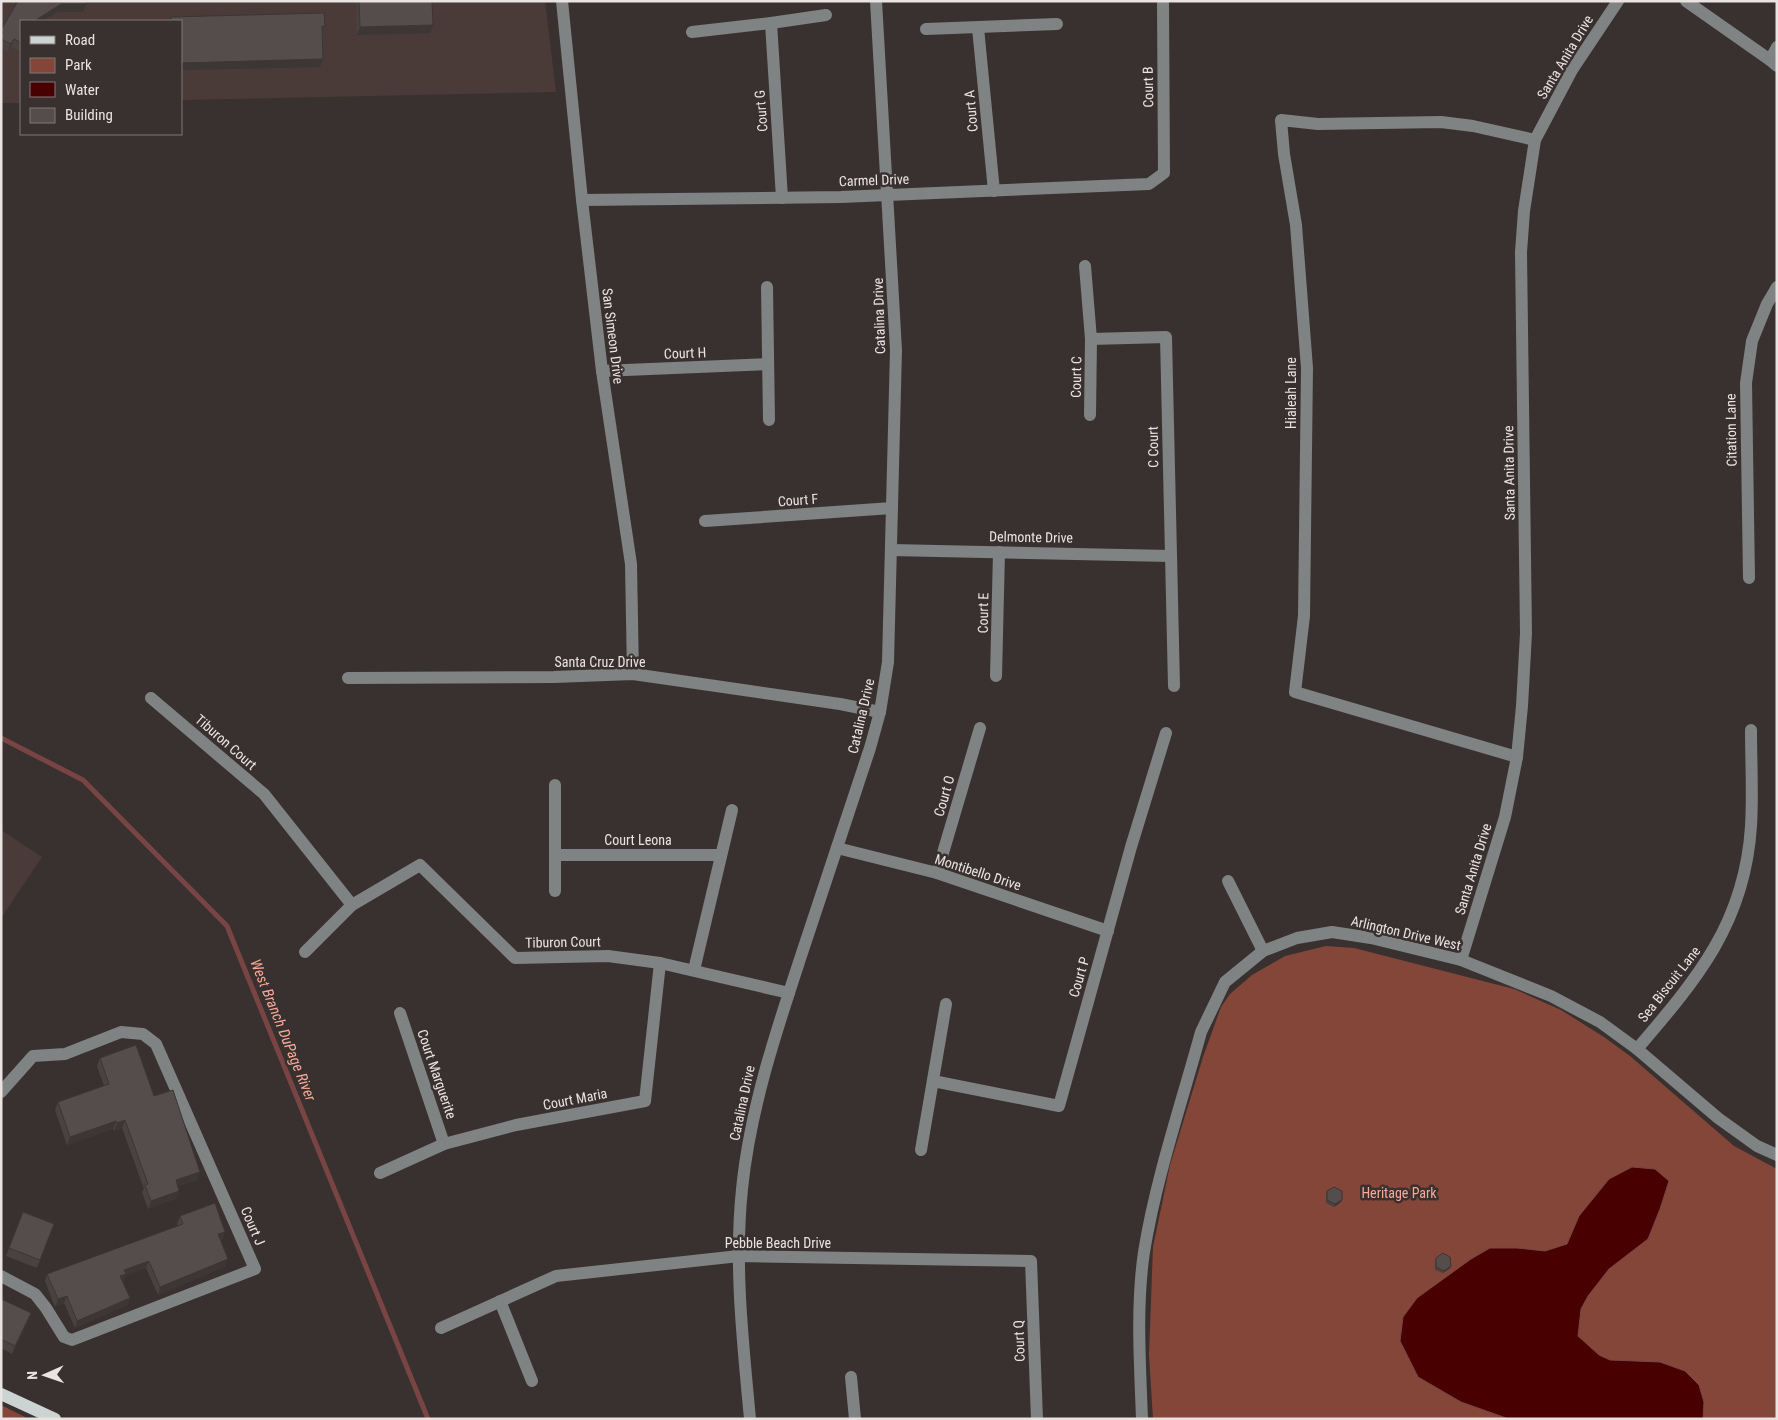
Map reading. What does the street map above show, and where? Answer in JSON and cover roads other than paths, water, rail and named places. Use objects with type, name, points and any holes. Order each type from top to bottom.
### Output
[{"type":"main road","points":[[1,1394],[55,1419]]},
{"type":"street","name":"San Simeon Drive","points":[[562,1],[582,200],[602,371],[631,564],[633,674]]},
{"type":"street","name":"Catalina Drive","points":[[750,1419],[740,1312],[739,1256],[742,1189],[750,1129],[764,1071],[870,748],[880,712],[889,645],[896,350],[876,1]]},
{"type":"street","name":"Court B","points":[[1163,1],[1164,173]]},
{"type":"street","name":"Santa Anita Drive","points":[[1461,960],[1505,817],[1517,757],[1522,706],[1526,632],[1521,252],[1524,212],[1535,140],[1576,63],[1618,1]]},
{"type":"street","points":[[1686,1],[1773,63],[1777,47]]},
{"type":"street","points":[[692,32],[826,15]]},
{"type":"street","name":"Court G","points":[[770,23],[782,198]]},
{"type":"street","points":[[926,29],[1057,24]]},
{"type":"street","name":"Court A","points":[[978,28],[994,191]]},
{"type":"street","name":"Hialeah Lane","points":[[1517,757],[1295,692],[1304,616],[1308,368],[1296,225],[1284,154],[1281,120],[1318,124],[1441,122],[1473,126],[1535,140]]},
{"type":"street","name":"Carmel Drive","points":[[582,200],[782,198],[1148,184],[1164,173]]},
{"type":"street","name":"Court C","points":[[1085,266],[1091,339],[1090,415]]},
{"type":"street","points":[[767,287],[770,420]]},
{"type":"street","name":"Citation Lane","points":[[1749,578],[1746,383],[1752,341],[1767,304],[1777,287]]},
{"type":"street","name":"Court C","points":[[1091,339],[1166,337]]},
{"type":"street","name":"C Court","points":[[1166,337],[1174,686]]},
{"type":"street","name":"Court H","points":[[602,371],[768,364]]},
{"type":"street","name":"Court F","points":[[705,521],[892,508]]},
{"type":"street","name":"Delmonte Drive","points":[[891,550],[1170,556]]},
{"type":"street","name":"Court E","points":[[996,676],[999,552]]},
{"type":"street","name":"Santa Cruz Drive","points":[[348,678],[554,677],[633,674],[840,704],[880,712]]},
{"type":"street","name":"Tiburon Court","points":[[152,698],[264,794],[352,905]]},
{"type":"street","name":"Court O","points":[[937,873],[980,728]]},
{"type":"street","name":"Sea Biscuit Lane","points":[[1637,1049],[1695,979],[1714,951],[1732,911],[1743,878],[1751,827],[1751,730]]},
{"type":"street","name":"Court P","points":[[933,1081],[1059,1106],[1166,733]]},
{"type":"street","points":[[555,785],[555,891]]},
{"type":"street","points":[[694,970],[732,810]]},
{"type":"street","name":"Montibello Drive","points":[[837,848],[937,873],[1108,931]]},
{"type":"street","name":"Court Leona","points":[[555,855],[721,855]]},
{"type":"street","name":"Tiburon Court","points":[[305,952],[352,905],[420,865],[515,958],[608,956],[660,963],[789,993]]},
{"type":"street","points":[[1228,881],[1263,951]]},
{"type":"street","name":"Arlington Drive West","points":[[1142,1419],[1139,1322],[1144,1254],[1153,1204],[1203,1026],[1225,982],[1263,951],[1297,938],[1332,932],[1371,938],[1461,960],[1551,996],[1600,1022],[1637,1049],[1718,1118],[1757,1146],[1777,1155]]},
{"type":"street","name":"Court Maria","points":[[380,1173],[444,1144],[516,1125],[645,1101],[660,963]]},
{"type":"street","points":[[921,1150],[946,1004]]},
{"type":"street","name":"Court Marguerite","points":[[400,1013],[444,1144]]},
{"type":"street","name":"Court J","points":[[1,1092],[33,1056],[65,1054],[121,1032],[143,1034],[156,1044],[255,1269],[72,1340],[64,1337],[35,1294],[1,1276]]},
{"type":"street","name":"Pebble Beach Drive","points":[[441,1328],[556,1276],[739,1256],[1031,1261]]},
{"type":"street","name":"Court Q","points":[[1031,1261],[1038,1419]]},
{"type":"street","points":[[500,1301],[532,1381]]},
{"type":"street","points":[[851,1377],[855,1419]]},
{"type":"water","points":[[1632,1167],[1655,1169],[1669,1181],[1648,1239],[1609,1269],[1588,1296],[1581,1309],[1578,1336],[1599,1355],[1610,1360],[1660,1362],[1685,1371],[1699,1385],[1704,1402],[1703,1419],[1509,1419],[1461,1402],[1418,1377],[1400,1341],[1403,1317],[1417,1298],[1471,1259],[1490,1248],[1545,1251],[1567,1244],[1579,1216],[1609,1179]]},
{"type":"waterway","name":"West Branch DuPage River","points":[[1,738],[83,780],[227,926],[428,1419]]},
{"type":"park label","name":"Heritage Park","points":[[1399,1193]]}]
